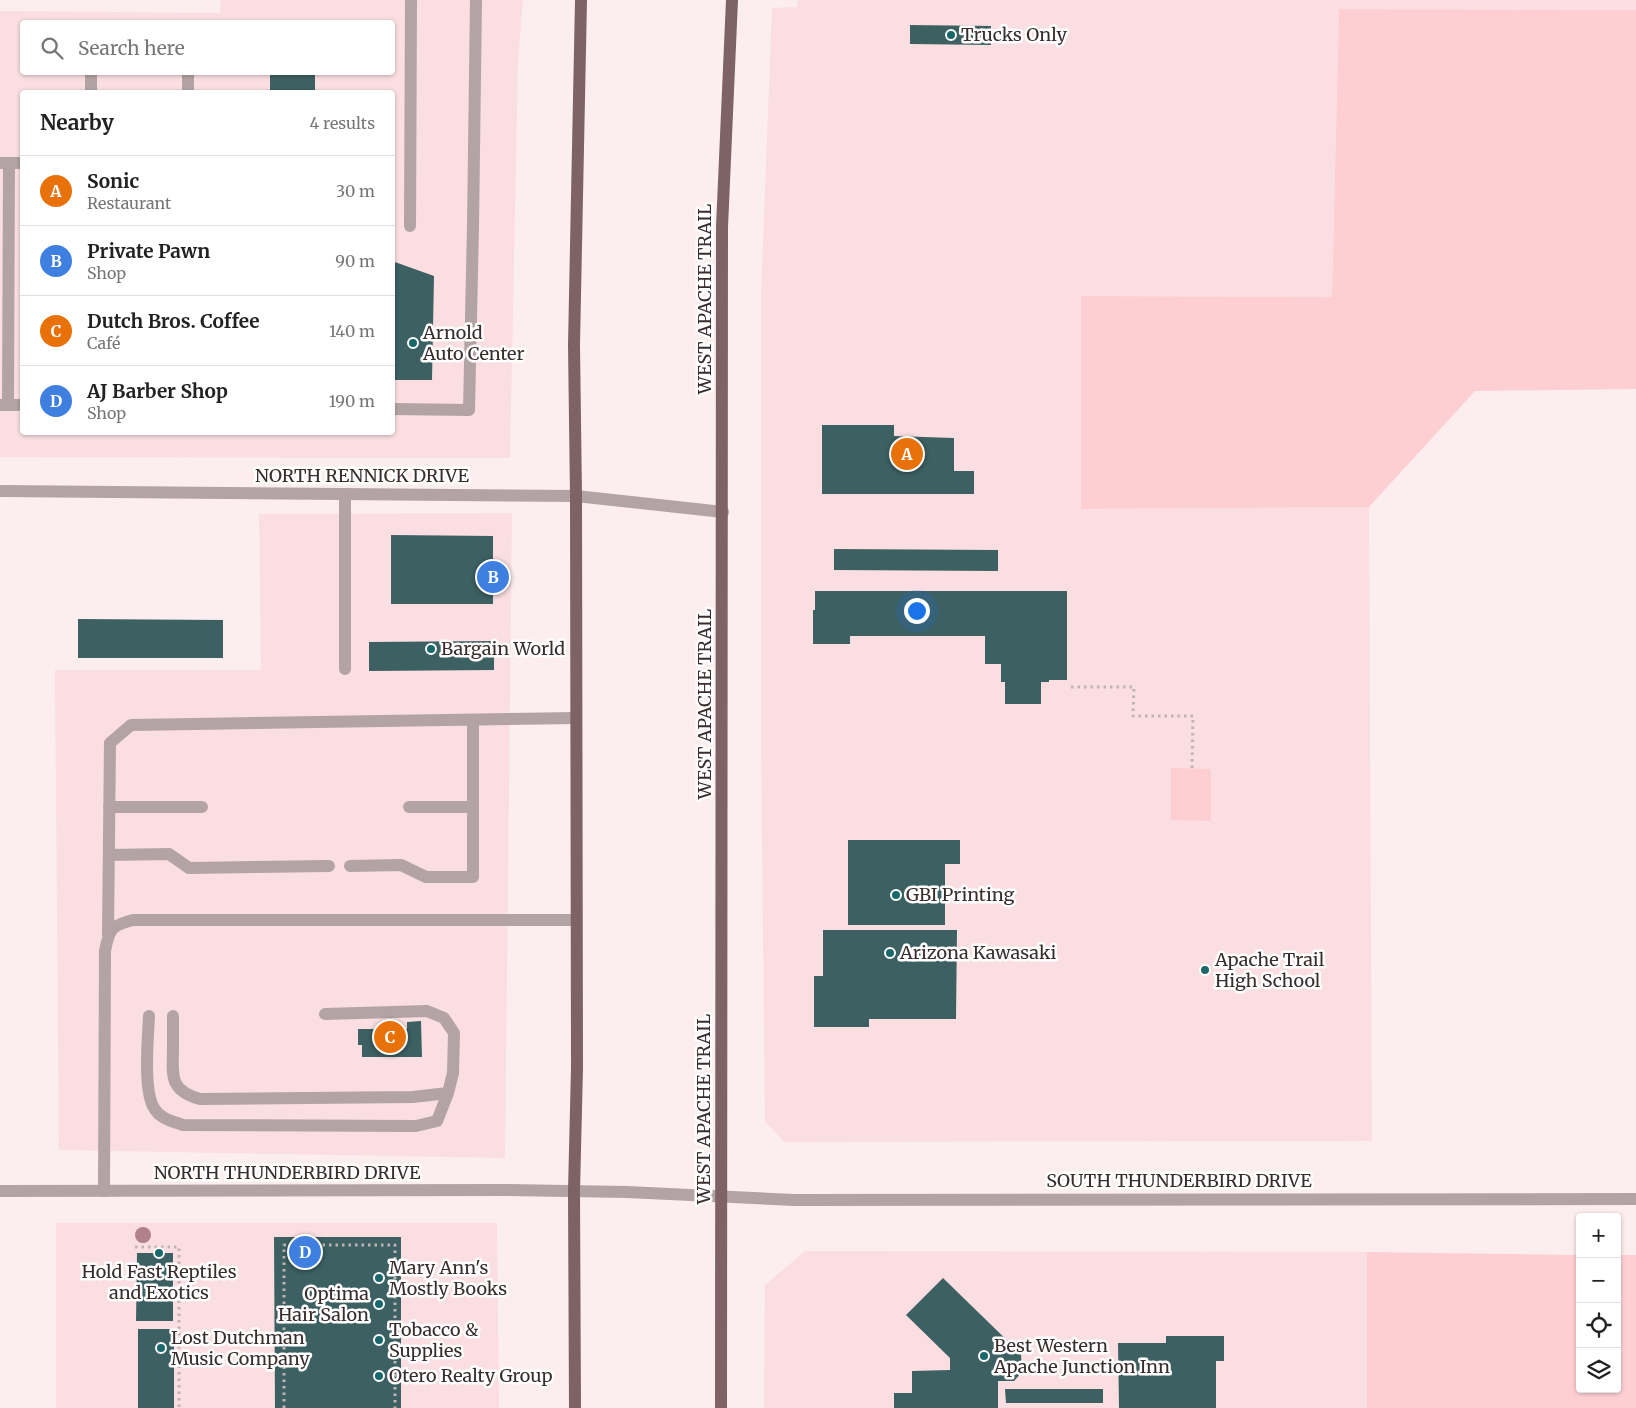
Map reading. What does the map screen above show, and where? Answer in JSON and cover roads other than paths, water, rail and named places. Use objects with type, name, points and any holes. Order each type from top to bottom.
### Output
[{"type":"main road","points":[[575,1408],[574,1191],[577,1068],[574,345],[581,0]]},
{"type":"main road","name":"WEST APACHE TRAIL","points":[[720,1408],[722,1196],[722,227],[732,0]]},
{"type":"street","points":[[410,0],[410,226]]},
{"type":"street","points":[[395,409],[469,410],[476,0]]},
{"type":"street","points":[[91,75],[91,90]]},
{"type":"street","points":[[188,75],[188,90]]},
{"type":"street","points":[[20,163],[5,163],[4,405],[20,405]]},
{"type":"street","name":"NORTH RENNICK DRIVE","points":[[0,491],[576,496],[722,512]]},
{"type":"street","points":[[346,494],[346,669]]},
{"type":"street","points":[[104,1191],[105,951],[108,934],[110,743],[131,725],[576,718]]},
{"type":"street","points":[[350,866],[401,865],[426,877],[473,877],[473,721]]},
{"type":"street","points":[[409,806],[473,806]]},
{"type":"street","points":[[109,807],[202,807]]},
{"type":"street","points":[[109,855],[169,854],[189,868],[329,866]]},
{"type":"street","points":[[108,934],[119,924],[134,920],[576,920]]},
{"type":"street","points":[[149,1016],[148,1090],[153,1108],[163,1118],[183,1125],[416,1126],[437,1120],[448,1093],[453,1073],[454,1033],[444,1018],[428,1012],[325,1014]]},
{"type":"street","points":[[173,1016],[172,1075],[178,1087],[188,1096],[200,1099],[413,1097],[448,1093]]},
{"type":"street","name":"NORTH THUNDERBIRD DRIVE","points":[[0,1191],[574,1191],[722,1196]]},
{"type":"street","name":"SOUTH THUNDERBIRD DRIVE","points":[[722,1196],[794,1200],[1636,1199]]},
{"type":"place","name":"Trucks Only","points":[[951,35]]},
{"type":"place","name":"Arnold Auto Center","points":[[413,343]]},
{"type":"place","name":"Sonic","points":[[907,454]]},
{"type":"place","name":"Private Pawn","points":[[493,577]]},
{"type":"place","name":"Bargain World","points":[[431,649]]},
{"type":"place","name":"GBI Printing","points":[[896,895]]},
{"type":"place","name":"Arizona Kawasaki","points":[[890,953]]},
{"type":"place","name":"Apache Trail High School","points":[[1205,970]]},
{"type":"place","name":"Dutch Bros. Coffee","points":[[390,1037]]},
{"type":"place","name":"AJ Barber Shop","points":[[305,1252]]},
{"type":"place","name":"Hold Fast Reptiles and Exotics","points":[[159,1253]]},
{"type":"place","name":"Mary Ann's Mostly Books","points":[[379,1278]]},
{"type":"place","name":"Optima Hair Salon","points":[[379,1304]]},
{"type":"place","name":"Tobacco & Supplies","points":[[379,1340]]},
{"type":"place","name":"Lost Dutchman Music Company","points":[[161,1348]]},
{"type":"place","name":"Best Western Apache Junction Inn","points":[[984,1356]]},
{"type":"place","name":"Otero Realty Group","points":[[379,1376]]}]
